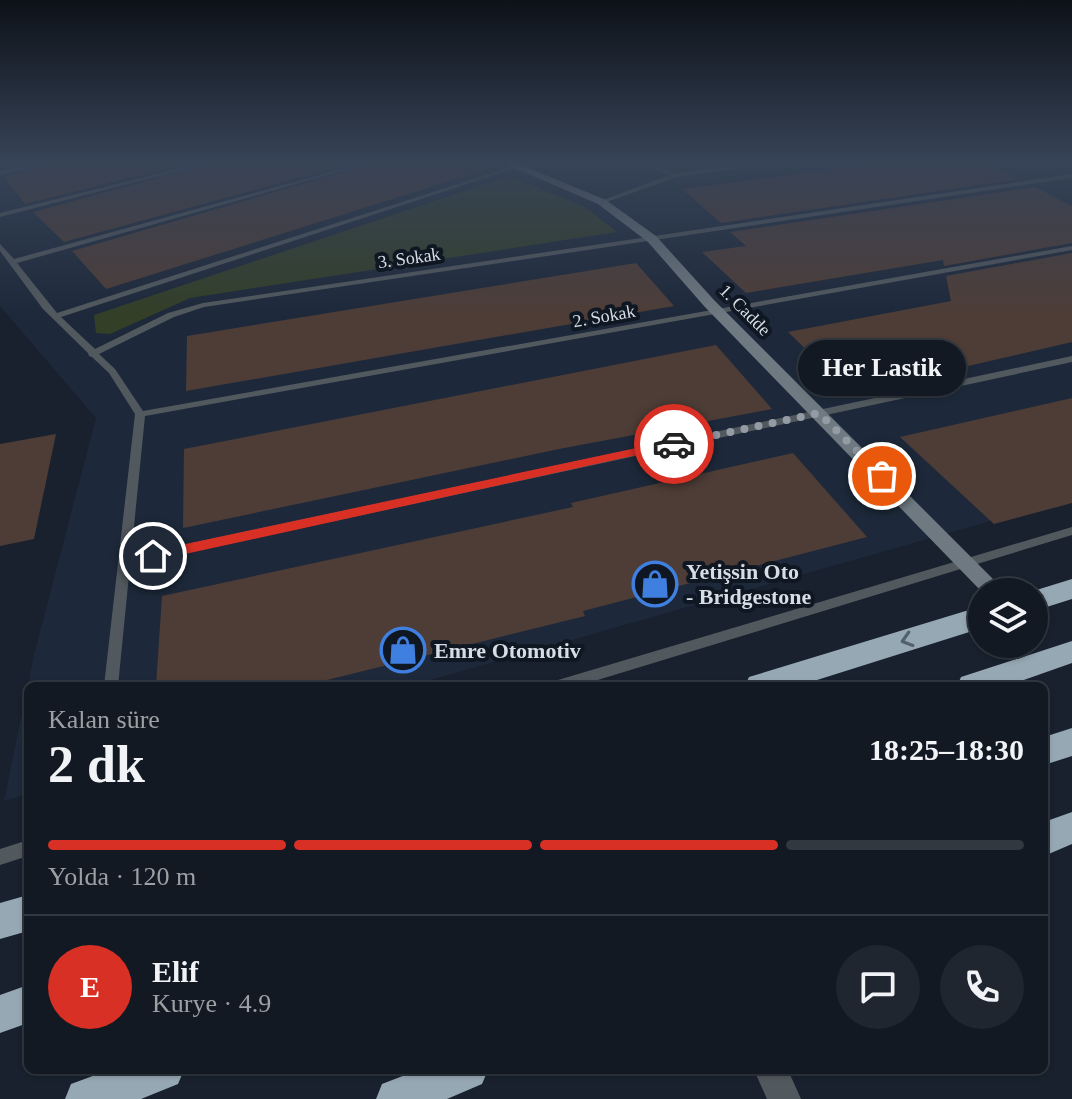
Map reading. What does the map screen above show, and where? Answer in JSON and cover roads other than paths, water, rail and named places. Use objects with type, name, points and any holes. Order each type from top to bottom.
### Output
[{"type":"highway","points":[[1048,597],[1072,589]]},
{"type":"highway","points":[[772,682],[968,621]]},
{"type":"highway","points":[[983,682],[1072,652]]},
{"type":"highway","points":[[1048,750],[1072,742]]},
{"type":"highway","points":[[1048,837],[1072,828]]},
{"type":"highway","points":[[0,921],[24,914]]},
{"type":"highway","points":[[0,1014],[24,1005]]},
{"type":"highway","points":[[86,1099],[153,1074]]},
{"type":"highway","points":[[397,1099],[458,1074]]},
{"type":"street","name":"1. Cadde","points":[[619,214],[652,239],[719,312],[981,578]]},
{"type":"street","points":[[773,1074],[784,1099]]},
{"type":"lane","points":[[12,262],[184,214]]},
{"type":"lane","points":[[55,316],[364,214]]},
{"type":"lane","name":"3. Sokak","points":[[92,354],[171,315],[203,305],[817,214]]},
{"type":"lane","points":[[0,246],[55,316],[112,371],[140,414],[111,682]]},
{"type":"lane","name":"2. Sokak","points":[[140,414],[1072,248]]},
{"type":"lane","points":[[123,562],[1072,359]]},
{"type":"lane","points":[[571,682],[1072,531]]},
{"type":"lane","points":[[0,857],[24,849]]},
{"type":"place","name":"Her Lastik","points":[[882,476]]},
{"type":"place","name":"Yetişsin Oto - Bridgestone","points":[[655,584]]},
{"type":"place","name":"Emre Otomotiv","points":[[403,650]]}]
